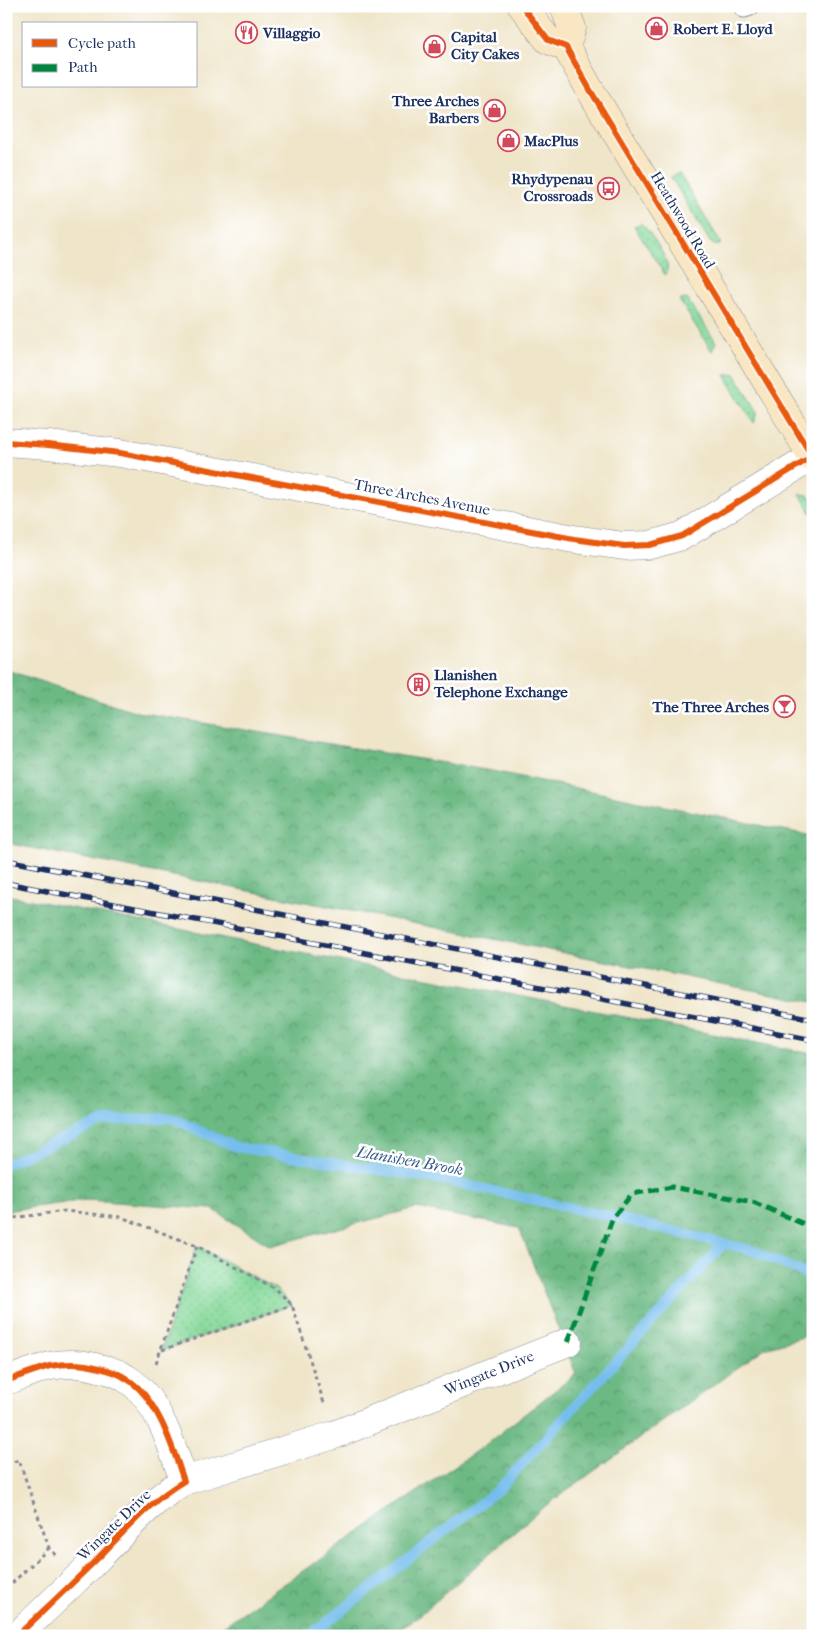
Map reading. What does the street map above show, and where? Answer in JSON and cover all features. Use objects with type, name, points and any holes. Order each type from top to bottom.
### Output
[{"type":"street","points":[[522,6],[548,40],[566,47],[572,28],[564,6]]},
{"type":"street","name":"Heathwood Road","points":[[566,47],[593,96],[812,457]]},
{"type":"street","name":"Three Arches Avenue","points":[[6,442],[57,445],[120,453],[564,538],[624,546],[650,545],[682,536],[812,457]]},
{"type":"street","name":"Wingate Drive","points":[[17,1636],[150,1505],[167,1491],[184,1481],[334,1435],[568,1342]]},
{"type":"street","points":[[6,1381],[49,1366],[70,1364],[90,1365],[112,1371],[129,1379],[143,1393],[156,1413],[184,1481]]},
{"type":"path","points":[[6,1219],[65,1211],[121,1217],[198,1246],[276,1289],[292,1306],[334,1435]]},
{"type":"path","points":[[143,1393],[161,1351],[198,1246]]},
{"type":"path","points":[[161,1351],[292,1306]]},
{"type":"path","points":[[6,1464],[19,1460],[49,1548],[78,1578]]},
{"type":"path","points":[[6,1589],[49,1548]]},
{"type":"green space","points":[[679,173],[720,245],[714,245],[710,242],[671,177]]},
{"type":"green space","points":[[641,224],[660,248],[667,264],[665,275],[634,226]]},
{"type":"green space","points":[[687,299],[716,342],[712,351],[679,300]]},
{"type":"green space","points":[[735,374],[758,412],[754,423],[725,375]]},
{"type":"green space","points":[[800,494],[808,495],[813,500],[813,516]]},
{"type":"green space","points":[[6,670],[137,712],[492,771],[813,836],[813,1002],[6,843]]},
{"type":"green space","points":[[6,895],[813,1054],[813,1334],[765,1348],[541,1509],[419,1616],[390,1636],[209,1636],[485,1445],[576,1374],[519,1228],[416,1208],[270,1246],[212,1209],[86,1200],[6,1211]]},
{"type":"green space","points":[[197,1246],[276,1289],[292,1305],[161,1351]]},
{"type":"waterway","name":"Llanishen Brook","points":[[6,1164],[103,1121],[171,1118],[236,1147],[448,1181],[613,1217],[751,1250],[813,1277]]},
{"type":"waterway","points":[[309,1636],[499,1489],[720,1248]]},
{"type":"railway","points":[[6,860],[813,1019]]},
{"type":"railway","points":[[6,883],[813,1040]]},
{"type":"marked path","points":[[568,1342],[613,1217],[632,1194],[672,1187],[753,1202],[813,1228]]},
{"type":"cycle path","points":[[522,6],[548,40],[566,47],[813,458]]},
{"type":"cycle path","points":[[6,442],[120,453],[574,539],[624,546],[650,545],[682,536],[812,457]]},
{"type":"cycle path","points":[[6,1381],[50,1366],[68,1364],[93,1366],[121,1375],[138,1388],[156,1411],[184,1481],[149,1507],[17,1636]]},
{"type":"place","name":"Robert E. Lloyd","points":[[657,29]]},
{"type":"place","name":"Villaggio","points":[[247,33]]},
{"type":"place","name":"Capital City Cakes","points":[[435,46]]},
{"type":"place","name":"Three Arches Barbers","points":[[495,110]]},
{"type":"place","name":"MacPlus","points":[[508,141]]},
{"type":"place","name":"Rhydypenau Crossroads","points":[[609,188]]},
{"type":"place","name":"Llanishen Telephone Exchange","points":[[418,684]]},
{"type":"place","name":"The Three Arches","points":[[785,707]]}]
